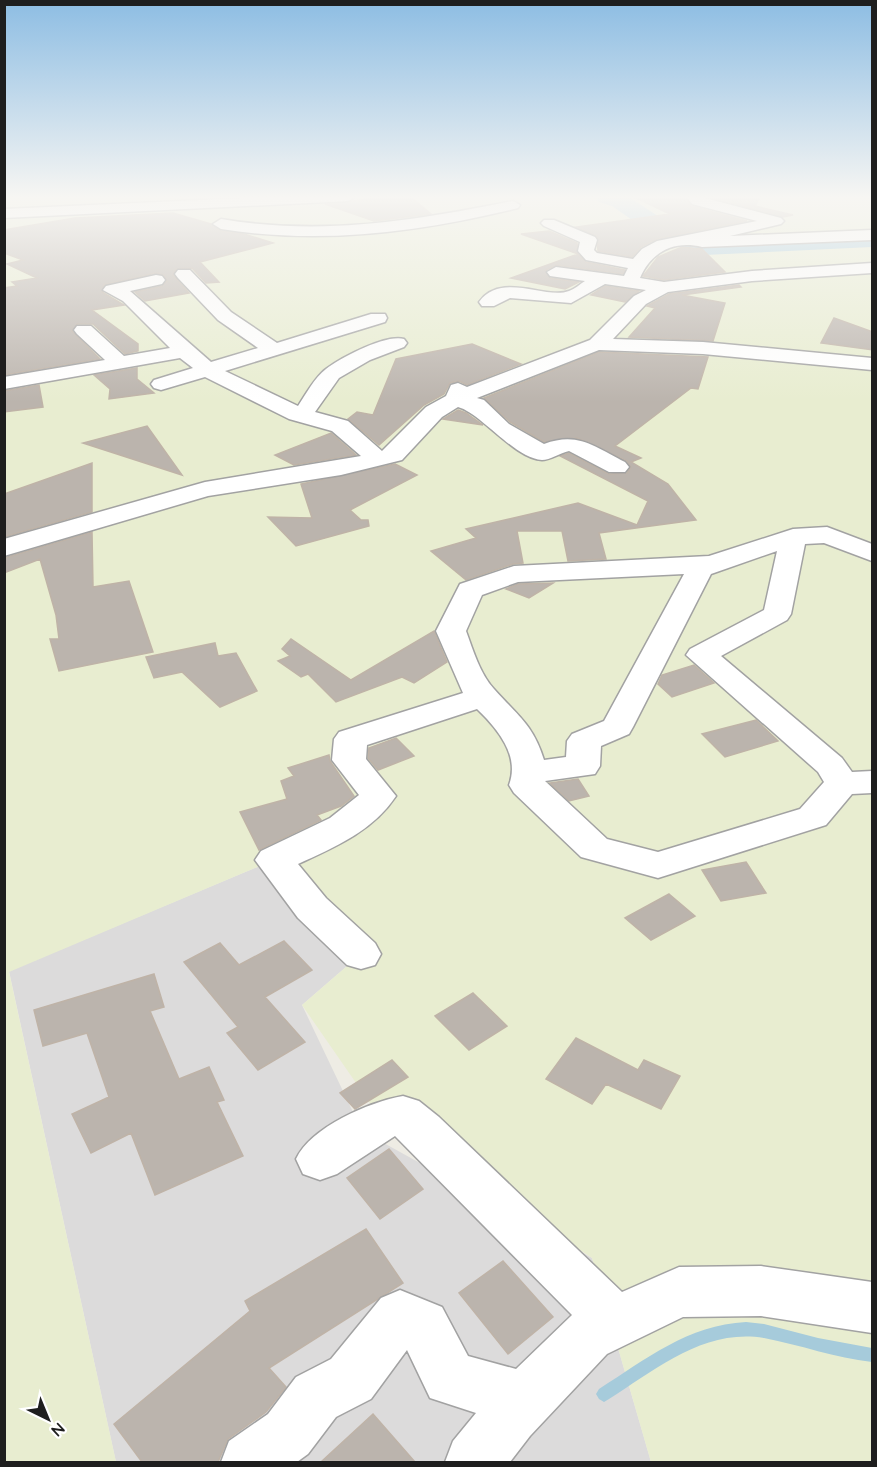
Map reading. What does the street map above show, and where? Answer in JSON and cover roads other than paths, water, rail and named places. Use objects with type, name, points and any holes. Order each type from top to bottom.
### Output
[{"type":"street","points":[[630,281],[636,265]]},
{"type":"street","points":[[556,272],[664,287],[752,276],[873,268]]},
{"type":"street","points":[[184,274],[203,298],[220,313],[257,340],[274,349]]},
{"type":"street","points":[[488,302],[507,292],[571,298],[602,278]]},
{"type":"street","points":[[156,280],[112,290],[129,297],[184,351],[209,370],[302,415],[340,426],[360,441],[378,460]]},
{"type":"street","points":[[4,548],[205,489],[378,460],[394,455],[434,412],[456,399],[597,344],[640,300],[664,287]]},
{"type":"street","points":[[161,384],[378,318]]},
{"type":"street","points":[[84,330],[120,363]]},
{"type":"street","points":[[302,415],[332,374],[363,356],[397,343]]},
{"type":"street","points":[[597,344],[703,348],[873,364]]},
{"type":"street","points":[[4,383],[184,351]]},
{"type":"street","points":[[456,399],[476,405],[515,439],[583,474]]},
{"type":"street","points":[[542,453],[565,444],[574,445],[617,467]]},
{"type":"street","points":[[531,772],[583,766],[584,741],[617,727],[700,569],[793,537],[828,535],[873,553]]},
{"type":"street","points":[[712,564],[514,574],[470,590],[451,631],[465,667],[483,697],[509,722],[522,743],[531,772],[526,785],[594,848],[658,865],[813,817],[857,783],[830,765],[701,655],[777,614],[793,537]]},
{"type":"street","points":[[361,954],[312,908],[274,860],[339,830],[363,814],[378,796],[349,760],[351,739],[483,697]]},
{"type":"street","points":[[320,1159],[381,1119],[403,1115],[616,1322]]},
{"type":"street","points":[[474,1462],[525,1400],[588,1335],[679,1292],[761,1291],[873,1308]]},
{"type":"street","points":[[250,1462],[288,1434],[316,1396],[351,1379],[400,1316],[423,1325],[450,1378],[525,1400]]},
{"type":"waterway","points":[[604,1394],[671,1351],[689,1342],[727,1330],[764,1331],[818,1345],[872,1355]]}]
